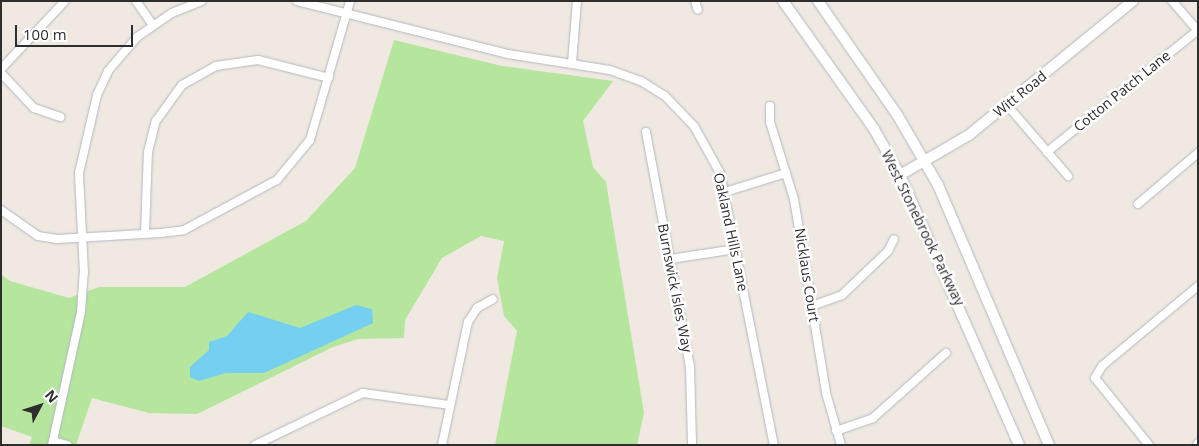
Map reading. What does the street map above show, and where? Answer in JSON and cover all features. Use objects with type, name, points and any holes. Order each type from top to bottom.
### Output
[{"type":"street","points":[[1,69],[65,1]]},
{"type":"street","points":[[136,1],[152,24]]},
{"type":"street","points":[[67,445],[53,443],[78,333],[82,238],[79,173],[97,95],[125,49],[152,24],[202,1]]},
{"type":"street","name":"Oakland Hills Lane","points":[[297,1],[508,54],[572,63],[634,78],[665,96],[704,140],[726,192],[774,445]]},
{"type":"street","points":[[1,210],[38,236],[82,238],[184,230],[277,180],[310,140],[350,1]]},
{"type":"street","points":[[572,63],[577,1]]},
{"type":"street","points":[[695,1],[698,10]]},
{"type":"street","name":"West Stonebrook Parkway","points":[[783,1],[874,130],[900,175],[1019,445]]},
{"type":"street","name":"West Stonebrook Parkway","points":[[818,1],[862,61],[950,209],[1049,445]]},
{"type":"street","name":"Witt Road","points":[[900,175],[942,153],[970,135],[1133,1]]},
{"type":"street","points":[[1172,1],[1197,30]]},
{"type":"street","name":"Cotton Patch Lane","points":[[1047,152],[1197,30]]},
{"type":"street","points":[[145,233],[148,152],[156,121],[182,85],[216,66],[258,60],[329,78]]},
{"type":"street","points":[[1,73],[34,108],[60,117]]},
{"type":"street","points":[[1007,104],[1068,176]]},
{"type":"street","name":"Nicklaus Court","points":[[770,106],[786,173],[836,430],[841,445]]},
{"type":"street","name":"Burnswick Isles Way","points":[[646,132],[694,394],[692,445]]},
{"type":"street","points":[[1138,204],[1198,153]]},
{"type":"street","points":[[726,192],[786,173]]},
{"type":"street","points":[[812,306],[842,295],[888,251],[894,239]]},
{"type":"street","points":[[670,259],[736,249]]},
{"type":"street","points":[[1149,445],[1095,378],[1102,366],[1198,286]]},
{"type":"street","points":[[442,445],[468,322],[477,308],[493,299]]},
{"type":"street","points":[[836,430],[873,418],[946,353]]},
{"type":"street","points":[[255,445],[363,393],[450,404]]},
{"type":"green space","points":[[394,40],[502,66],[613,81],[583,121],[593,167],[606,182],[644,413],[637,445],[495,445],[517,331],[504,316],[497,278],[504,241],[481,236],[442,258],[405,320],[404,338],[358,339],[333,347],[197,414],[149,413],[92,398],[76,445],[29,445],[32,437],[1,426],[1,274],[10,281],[69,298],[99,287],[185,287],[306,221],[355,168]]},
{"type":"water","points":[[356,305],[372,309],[373,323],[264,373],[226,373],[199,381],[190,377],[190,367],[209,350],[209,342],[227,336],[248,312],[300,328]]}]
